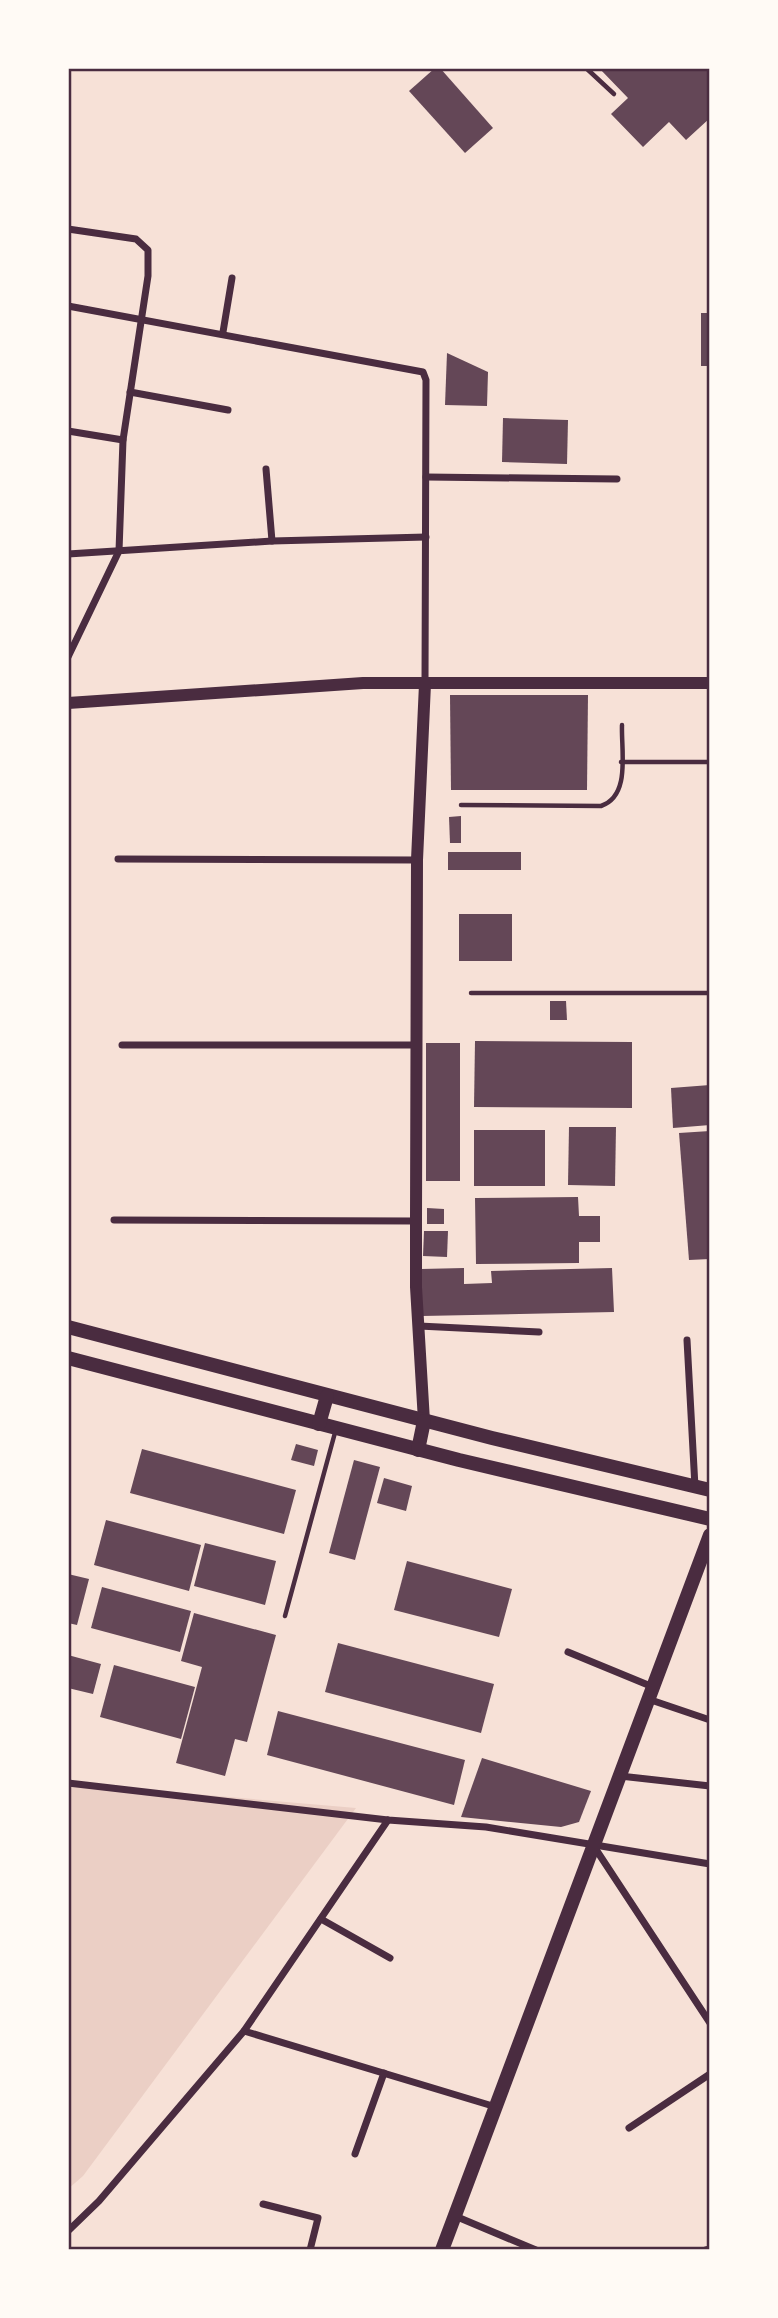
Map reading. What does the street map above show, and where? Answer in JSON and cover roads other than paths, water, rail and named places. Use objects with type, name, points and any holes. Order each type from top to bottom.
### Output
[{"type":"main road","points":[[68,1327],[424,1421],[703,1489]]},
{"type":"main road","points":[[68,1358],[418,1450],[710,1520]]},
{"type":"main road","points":[[319,1424],[327,1396]]},
{"type":"main road","points":[[418,1450],[424,1421]]},
{"type":"main road","points":[[442,2250],[710,1535]]},
{"type":"street","points":[[68,229],[136,239],[148,250],[142,318],[122,440],[119,551],[68,657]]},
{"type":"street","points":[[223,332],[232,278]]},
{"type":"street","points":[[68,306],[420,369],[426,380],[425,684],[417,860],[416,1221],[424,1421]]},
{"type":"street","points":[[130,392],[228,410]]},
{"type":"street","points":[[68,431],[122,440]]},
{"type":"street","points":[[266,470],[271,541]]},
{"type":"street","points":[[426,477],[617,479]]},
{"type":"street","points":[[68,554],[271,541],[426,537]]},
{"type":"street","points":[[68,703],[363,683],[710,683]]},
{"type":"street","points":[[118,859],[417,860]]},
{"type":"street","points":[[122,1045],[417,1045]]},
{"type":"street","points":[[114,1220],[416,1221]]},
{"type":"street","points":[[419,1326],[539,1332]]},
{"type":"street","points":[[687,1340],[703,1489]]},
{"type":"street","points":[[568,1652],[710,1720]]},
{"type":"street","points":[[620,1776],[710,1786]]},
{"type":"street","points":[[68,1783],[388,1820],[486,1828],[710,1864]]},
{"type":"street","points":[[68,2231],[99,2201],[244,2031],[388,1820]]},
{"type":"street","points":[[593,1846],[710,2023]]},
{"type":"street","points":[[321,1919],[390,1958]]},
{"type":"street","points":[[244,2031],[496,2107]]},
{"type":"street","points":[[355,2154],[384,2073]]},
{"type":"street","points":[[629,2128],[710,2074]]},
{"type":"street","points":[[263,2204],[318,2218],[310,2250]]},
{"type":"street","points":[[455,2216],[536,2250]]},
{"type":"lane","points":[[586,68],[614,94]]},
{"type":"lane","points":[[461,805],[601,806],[612,802],[618,794],[622,724]]},
{"type":"lane","points":[[621,762],[710,762]]},
{"type":"lane","points":[[471,993],[710,993]]},
{"type":"lane","points":[[285,1616],[336,1429]]}]
